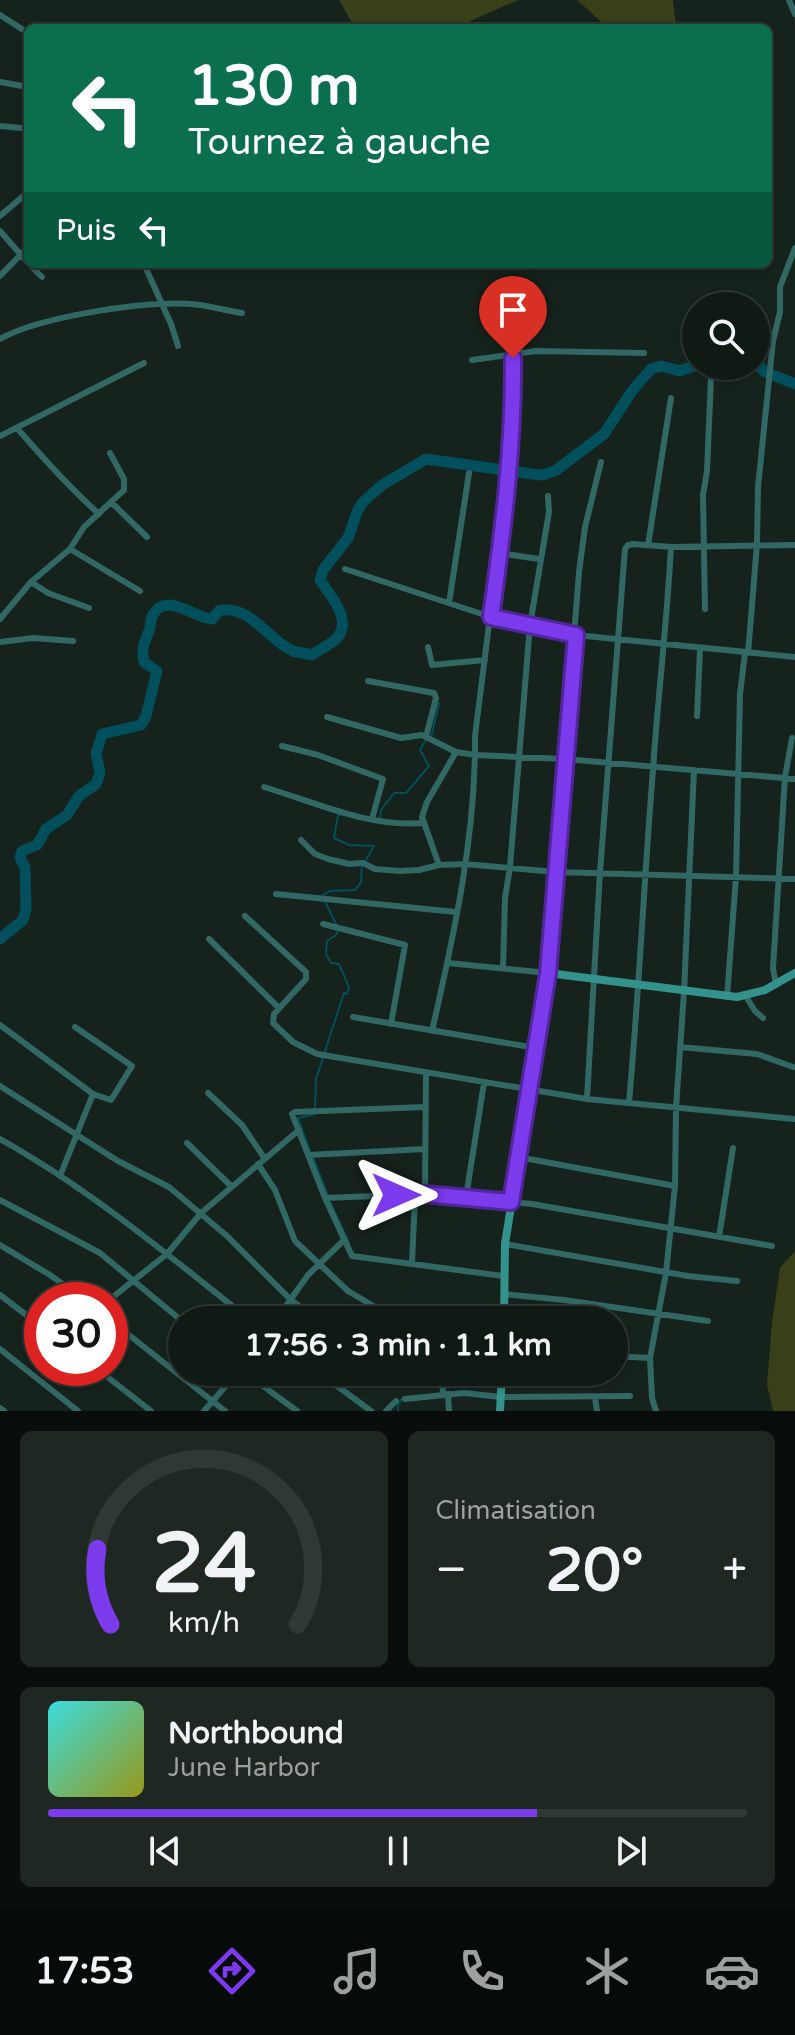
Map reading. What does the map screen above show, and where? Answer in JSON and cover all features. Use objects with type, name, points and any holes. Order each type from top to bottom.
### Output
[{"type":"main road","points":[[504,1306],[505,1244],[548,973],[727,997],[776,985],[795,973]]},
{"type":"main road","points":[[500,1411],[501,1386]]},
{"type":"street","points":[[792,3],[795,14]]},
{"type":"street","points":[[0,15],[24,30]]},
{"type":"street","points":[[0,82],[24,86]]},
{"type":"street","points":[[0,126],[21,128]]},
{"type":"street","points":[[0,216],[24,195]]},
{"type":"street","points":[[0,231],[24,259]]},
{"type":"street","points":[[727,997],[736,877],[740,694],[757,544],[758,487],[773,341],[780,312],[780,287],[795,248]]},
{"type":"street","points":[[0,276],[24,252]]},
{"type":"street","points":[[32,268],[42,277]]},
{"type":"street","points":[[146,268],[178,346]]},
{"type":"street","points":[[0,339],[31,325],[91,313],[161,305],[198,305],[242,313]]},
{"type":"street","points":[[472,360],[536,351],[644,353]]},
{"type":"street","points":[[432,1031],[448,963],[465,864],[476,755],[475,736],[509,465],[513,355]]},
{"type":"street","points":[[0,436],[144,363]]},
{"type":"street","points":[[705,609],[703,495],[711,380]]},
{"type":"street","points":[[648,545],[671,398]]},
{"type":"street","points":[[17,428],[76,494],[99,514]]},
{"type":"street","points":[[0,619],[31,582],[70,549],[84,527],[124,490],[125,483],[110,453]]},
{"type":"street","points":[[448,963],[548,973],[584,535],[601,462]]},
{"type":"street","points":[[449,603],[469,473]]},
{"type":"street","points":[[503,968],[505,898],[517,756],[530,625],[549,512],[548,496]]},
{"type":"street","points":[[111,502],[147,537]]},
{"type":"street","points":[[587,1099],[600,872],[625,549],[628,545],[795,545]]},
{"type":"street","points":[[629,1103],[671,547]]},
{"type":"street","points":[[70,549],[140,591]]},
{"type":"street","points":[[499,553],[539,559]]},
{"type":"street","points":[[345,569],[491,617],[576,635],[795,657]]},
{"type":"street","points":[[31,582],[48,593],[89,608]]},
{"type":"street","points":[[0,642],[33,638],[73,641]]},
{"type":"street","points":[[428,647],[432,665],[485,660]]},
{"type":"street","points":[[697,716],[700,649]]},
{"type":"street","points":[[368,681],[434,693],[436,698],[426,737]]},
{"type":"street","points":[[327,717],[401,738],[426,737],[456,752],[476,755],[565,759],[795,779]]},
{"type":"street","points":[[776,985],[773,968],[785,777],[792,738]]},
{"type":"street","points":[[282,746],[318,755],[383,779],[372,819]]},
{"type":"street","points":[[439,865],[422,817],[427,802],[456,752]]},
{"type":"street","points":[[656,1411],[652,1398],[650,1358],[660,1315],[675,1186],[676,1108],[694,770]]},
{"type":"street","points":[[264,787],[372,819],[402,824],[422,823]]},
{"type":"street","points":[[301,840],[315,854],[349,864],[363,863],[375,869],[419,870],[465,864],[555,872],[795,879]]},
{"type":"street","points":[[276,894],[456,912]]},
{"type":"street","points":[[245,916],[307,975],[272,1018],[277,1028],[309,1051],[350,1061],[587,1099],[794,1119]]},
{"type":"street","points":[[323,924],[405,945],[391,1024]]},
{"type":"street","points":[[209,939],[279,1008]]},
{"type":"street","points":[[745,995],[763,1018]]},
{"type":"street","points":[[353,1017],[536,1048]]},
{"type":"street","points":[[0,1025],[93,1094],[111,1100],[132,1066],[75,1027]]},
{"type":"street","points":[[680,1047],[757,1054],[793,1067]]},
{"type":"street","points":[[425,1194],[426,1073]]},
{"type":"street","points":[[466,1197],[484,1083]]},
{"type":"street","points":[[0,1086],[118,1161],[161,1182],[250,1257],[299,1306]]},
{"type":"street","points":[[208,1093],[242,1125],[275,1190],[295,1241],[348,1291],[374,1306]]},
{"type":"street","points":[[60,1176],[93,1094]]},
{"type":"street","points":[[425,1107],[292,1114],[350,1254],[356,1258],[503,1276]]},
{"type":"street","points":[[128,1284],[167,1254],[201,1213],[299,1130]]},
{"type":"street","points":[[0,1139],[131,1224],[232,1306]]},
{"type":"street","points":[[187,1143],[232,1187]]},
{"type":"street","points":[[719,1237],[733,1148]]},
{"type":"street","points":[[308,1155],[425,1149]]},
{"type":"street","points":[[518,1157],[675,1186]]},
{"type":"street","points":[[325,1198],[425,1194],[466,1197],[557,1207],[772,1246]]},
{"type":"street","points":[[412,1264],[415,1195]]},
{"type":"street","points":[[0,1200],[100,1253],[168,1310]]},
{"type":"street","points":[[285,1306],[318,1264],[344,1240]]},
{"type":"street","points":[[505,1244],[666,1273],[737,1281]]},
{"type":"street","points":[[0,1245],[60,1282]]},
{"type":"street","points":[[504,1294],[708,1321]]},
{"type":"street","points":[[0,1295],[24,1313]]},
{"type":"street","points":[[128,1334],[225,1411]]},
{"type":"street","points":[[0,1349],[78,1411]]},
{"type":"street","points":[[628,1357],[650,1358]]},
{"type":"street","points":[[119,1386],[151,1411]]},
{"type":"street","points":[[204,1411],[227,1386]]},
{"type":"street","points":[[261,1386],[297,1411]]},
{"type":"street","points":[[337,1386],[371,1411]]},
{"type":"street","points":[[444,1386],[449,1411]]},
{"type":"street","points":[[405,1399],[472,1393],[501,1397],[630,1396]]},
{"type":"street","points":[[595,1398],[597,1411]]},
{"type":"street","points":[[386,1411],[396,1401]]},
{"type":"green space","points":[[339,0],[518,0],[464,24],[353,24]]},
{"type":"green space","points":[[577,0],[673,0],[676,24],[604,24]]},
{"type":"green space","points":[[795,1251],[795,1411],[773,1411],[767,1385],[772,1322],[780,1268]]},
{"type":"waterway","points":[[0,939],[23,920],[26,909],[25,867],[20,858],[22,851],[37,845],[46,829],[67,815],[79,796],[96,784],[100,773],[96,754],[102,734],[141,725],[146,716],[157,671],[144,662],[143,650],[152,617],[160,607],[174,606],[212,619],[220,610],[242,613],[284,646],[312,655],[341,633],[339,609],[320,580],[323,570],[348,538],[362,503],[382,485],[426,459],[542,475],[555,471],[604,434],[632,391],[651,369],[661,366],[682,370]]},
{"type":"waterway","points":[[770,374],[795,384]]},
{"type":"waterway","points":[[431,738],[439,703]]},
{"type":"waterway","points":[[380,819],[381,810],[394,793],[406,793],[429,766],[420,750],[425,741]]},
{"type":"waterway","points":[[340,815],[334,838],[349,845],[374,846],[366,860]]},
{"type":"waterway","points":[[323,895],[330,891],[355,890],[361,882],[362,865]]},
{"type":"waterway","points":[[325,901],[336,924]]},
{"type":"waterway","points":[[315,1108],[316,1079],[344,993],[347,994],[349,987],[339,964],[331,963],[326,954],[327,941],[338,930]]},
{"type":"waterway","points":[[310,1151],[298,1118],[315,1114]]},
{"type":"waterway","points":[[313,1157],[328,1196]]},
{"type":"waterway","points":[[330,1202],[349,1243]]},
{"type":"waterway","points":[[398,1411],[398,1404],[403,1398]]},
{"type":"route","points":[[396,1195],[425,1194],[511,1202],[548,973],[576,635],[491,617],[509,465],[513,358]]}]
